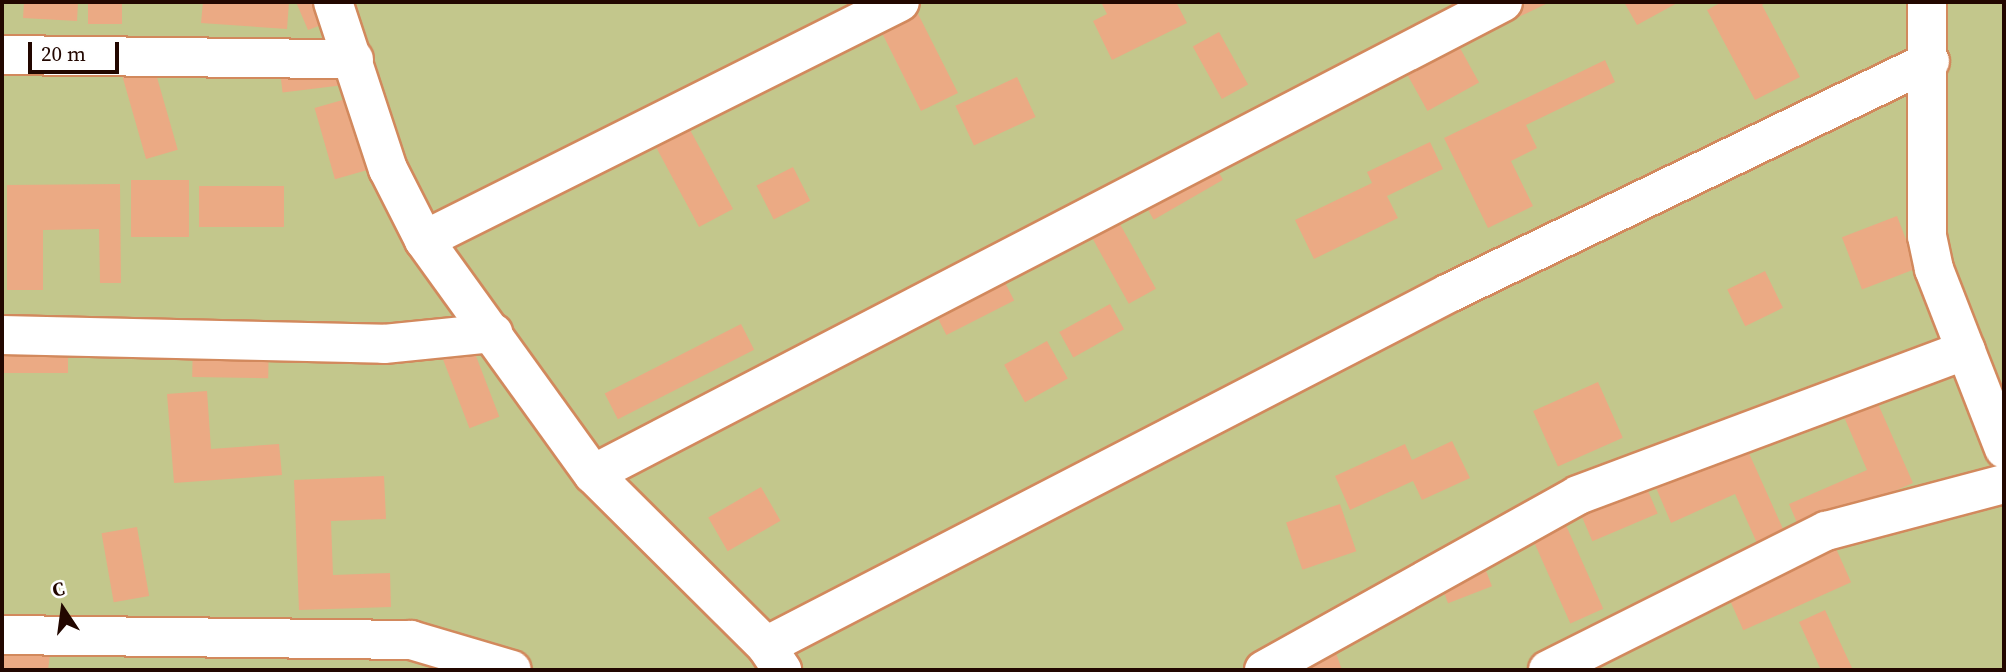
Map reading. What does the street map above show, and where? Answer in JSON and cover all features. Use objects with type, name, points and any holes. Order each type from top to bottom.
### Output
[{"type":"street","points":[[334,2],[388,169],[424,240],[593,474],[774,658],[1449,293],[1930,61]]},
{"type":"street","points":[[424,240],[900,2]]},
{"type":"street","points":[[593,474],[1503,2]]},
{"type":"street","points":[[1927,2],[1930,61],[1927,236],[2004,449]]},
{"type":"street","points":[[2,55],[354,59]]},
{"type":"street","points":[[2,335],[384,344],[493,333]]},
{"type":"street","points":[[1264,670],[1578,495],[1966,350]]},
{"type":"street","points":[[1548,670],[1826,531],[2004,484]]},
{"type":"street","points":[[2,635],[411,640],[474,654],[512,670]]},
{"type":"green space","points":[[2,2],[2004,2],[2004,670],[2,670]]},
{"type":"building","points":[[24,2],[78,2],[77,21],[23,18]]},
{"type":"building","points":[[88,2],[122,2],[122,24],[88,24]]},
{"type":"building","points":[[203,2],[289,2],[287,29],[201,23]]},
{"type":"building","points":[[296,2],[325,2],[332,21],[308,30]]},
{"type":"building","points":[[912,2],[958,93],[921,111],[867,3]]},
{"type":"building","points":[[1101,2],[1176,2],[1187,23],[1112,60],[1093,21],[1107,14]]},
{"type":"building","points":[[1489,2],[1550,2],[1475,38]]},
{"type":"building","points":[[1624,2],[1679,2],[1637,25]]},
{"type":"building","points":[[1722,2],[1767,2],[1762,5],[1800,77],[1755,100],[1707,10]]},
{"type":"building","points":[[1450,30],[1479,82],[1427,111],[1398,59]]},
{"type":"building","points":[[1219,32],[1248,84],[1222,99],[1193,47]]},
{"type":"building","points":[[341,43],[346,85],[283,92],[277,51]]},
{"type":"building","points":[[148,46],[178,150],[146,159],[116,55]]},
{"type":"building","points":[[1605,60],[1615,82],[1526,125],[1537,148],[1511,161],[1533,206],[1488,228],[1444,138]]},
{"type":"building","points":[[1017,77],[1036,117],[974,146],[955,106]]},
{"type":"building","points":[[353,97],[373,168],[335,179],[315,108]]},
{"type":"building","points":[[642,121],[689,128],[733,209],[699,227]]},
{"type":"building","points":[[1430,142],[1443,169],[1387,196],[1398,218],[1314,259],[1295,220],[1372,183],[1367,172]]},
{"type":"building","points":[[1203,145],[1223,180],[1154,220],[1134,185]]},
{"type":"building","points":[[793,167],[810,201],[774,219],[756,186]]},
{"type":"building","points":[[131,180],[189,180],[189,237],[131,237]]},
{"type":"building","points":[[120,184],[121,283],[100,283],[99,229],[43,230],[43,290],[7,290],[7,185]]},
{"type":"building","points":[[199,186],[284,186],[284,227],[199,227]]},
{"type":"building","points":[[1105,197],[1156,289],[1129,304],[1078,212]]},
{"type":"building","points":[[1897,216],[1917,268],[1862,289],[1842,237]]},
{"type":"building","points":[[991,255],[1014,300],[946,335],[923,290]]},
{"type":"building","points":[[1765,271],[1783,308],[1745,326],[1727,289]]},
{"type":"building","points":[[1110,304],[1124,329],[1073,357],[1059,332]]},
{"type":"building","points":[[741,324],[754,350],[618,419],[605,393]]},
{"type":"building","points":[[466,330],[499,417],[469,428],[436,341]]},
{"type":"building","points":[[2,333],[68,333],[68,373],[2,373]]},
{"type":"building","points":[[193,333],[269,334],[268,378],[192,377]]},
{"type":"building","points":[[1047,341],[1068,379],[1025,402],[1004,365]]},
{"type":"building","points":[[1598,382],[1623,438],[1558,467],[1533,411]]},
{"type":"building","points":[[1871,388],[1913,483],[1801,532],[1789,504],[1867,470],[1838,403]]},
{"type":"building","points":[[207,391],[211,449],[279,444],[282,475],[174,483],[167,394]]},
{"type":"building","points":[[1452,441],[1470,478],[1422,500],[1413,481],[1350,510],[1335,476],[1405,444],[1412,460]]},
{"type":"building","points":[[1744,442],[1788,540],[1761,552],[1735,494],[1671,523],[1654,483]]},
{"type":"building","points":[[384,476],[386,519],[331,521],[333,575],[390,573],[391,607],[299,610],[294,480]]},
{"type":"building","points":[[1646,486],[1658,514],[1592,541],[1581,514]]},
{"type":"building","points":[[761,487],[781,521],[728,551],[708,518]]},
{"type":"building","points":[[1340,504],[1356,551],[1302,570],[1286,523]]},
{"type":"building","points":[[1565,523],[1603,609],[1570,624],[1532,538]]},
{"type":"building","points":[[137,527],[149,596],[114,602],[102,533]]},
{"type":"building","points":[[1834,544],[1851,582],[1743,630],[1726,592]]},
{"type":"building","points":[[1483,563],[1492,586],[1448,603],[1439,580]]},
{"type":"building","points":[[1825,610],[1853,670],[1821,670],[1799,622]]},
{"type":"building","points":[[1331,639],[1342,670],[1285,670]]},
{"type":"building","points":[[6,641],[51,647],[48,670],[2,670]]}]
